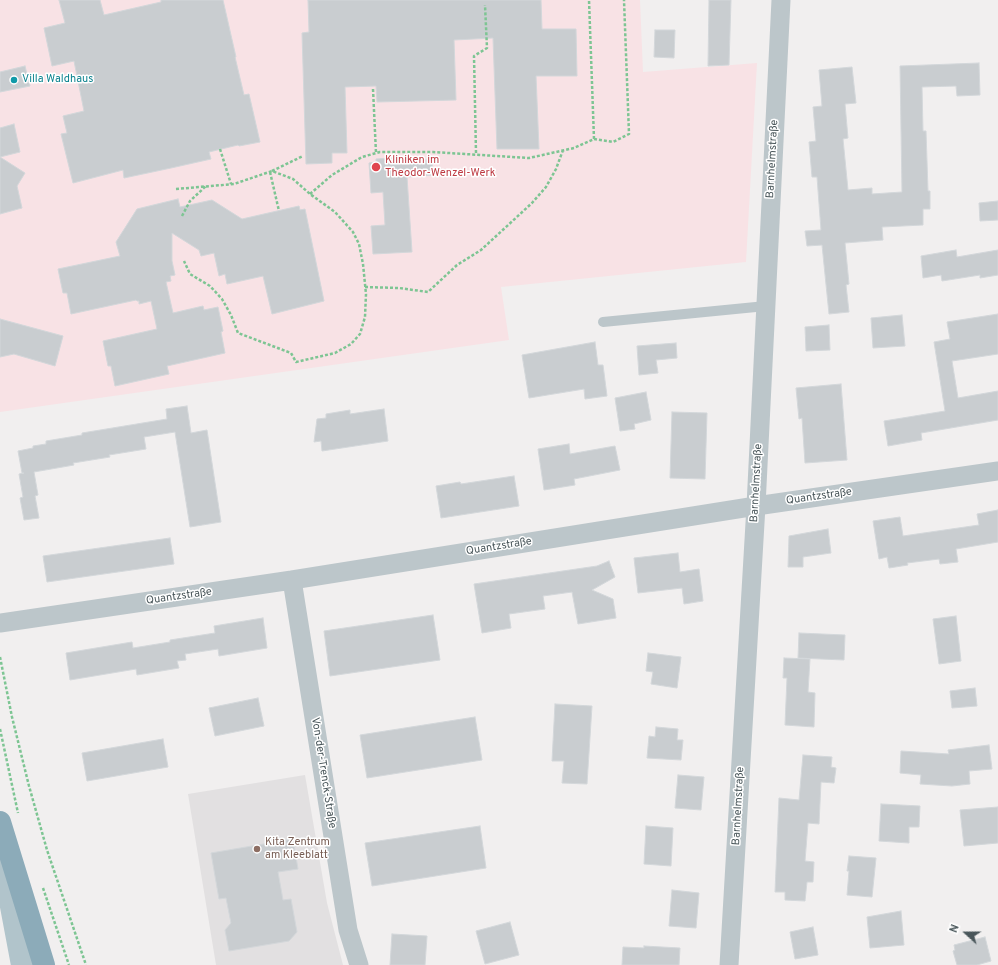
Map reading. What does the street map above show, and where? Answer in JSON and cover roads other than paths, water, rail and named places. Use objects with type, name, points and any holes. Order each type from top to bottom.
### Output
[{"type":"highway","points":[[10,820],[44,965]]},
{"type":"main road","points":[[0,848],[22,965]]},
{"type":"street","name":"Barnhelmstraße","points":[[729,965],[756,506],[781,0]]},
{"type":"street","name":"Quantzstraße","points":[[0,623],[292,580],[756,506],[998,471]]},
{"type":"street","name":"Von-der-Trenck-Straße","points":[[292,580],[348,930],[358,965]]},
{"type":"lane","points":[[603,322],[766,306]]},
{"type":"place","name":"Villa Waldhaus","points":[[14,80]]},
{"type":"place","name":"Kliniken im Theodor-Wenzel-Werk","points":[[376,167]]},
{"type":"place","name":"Kita Zentrum am Kleeblatt","points":[[257,849]]}]
